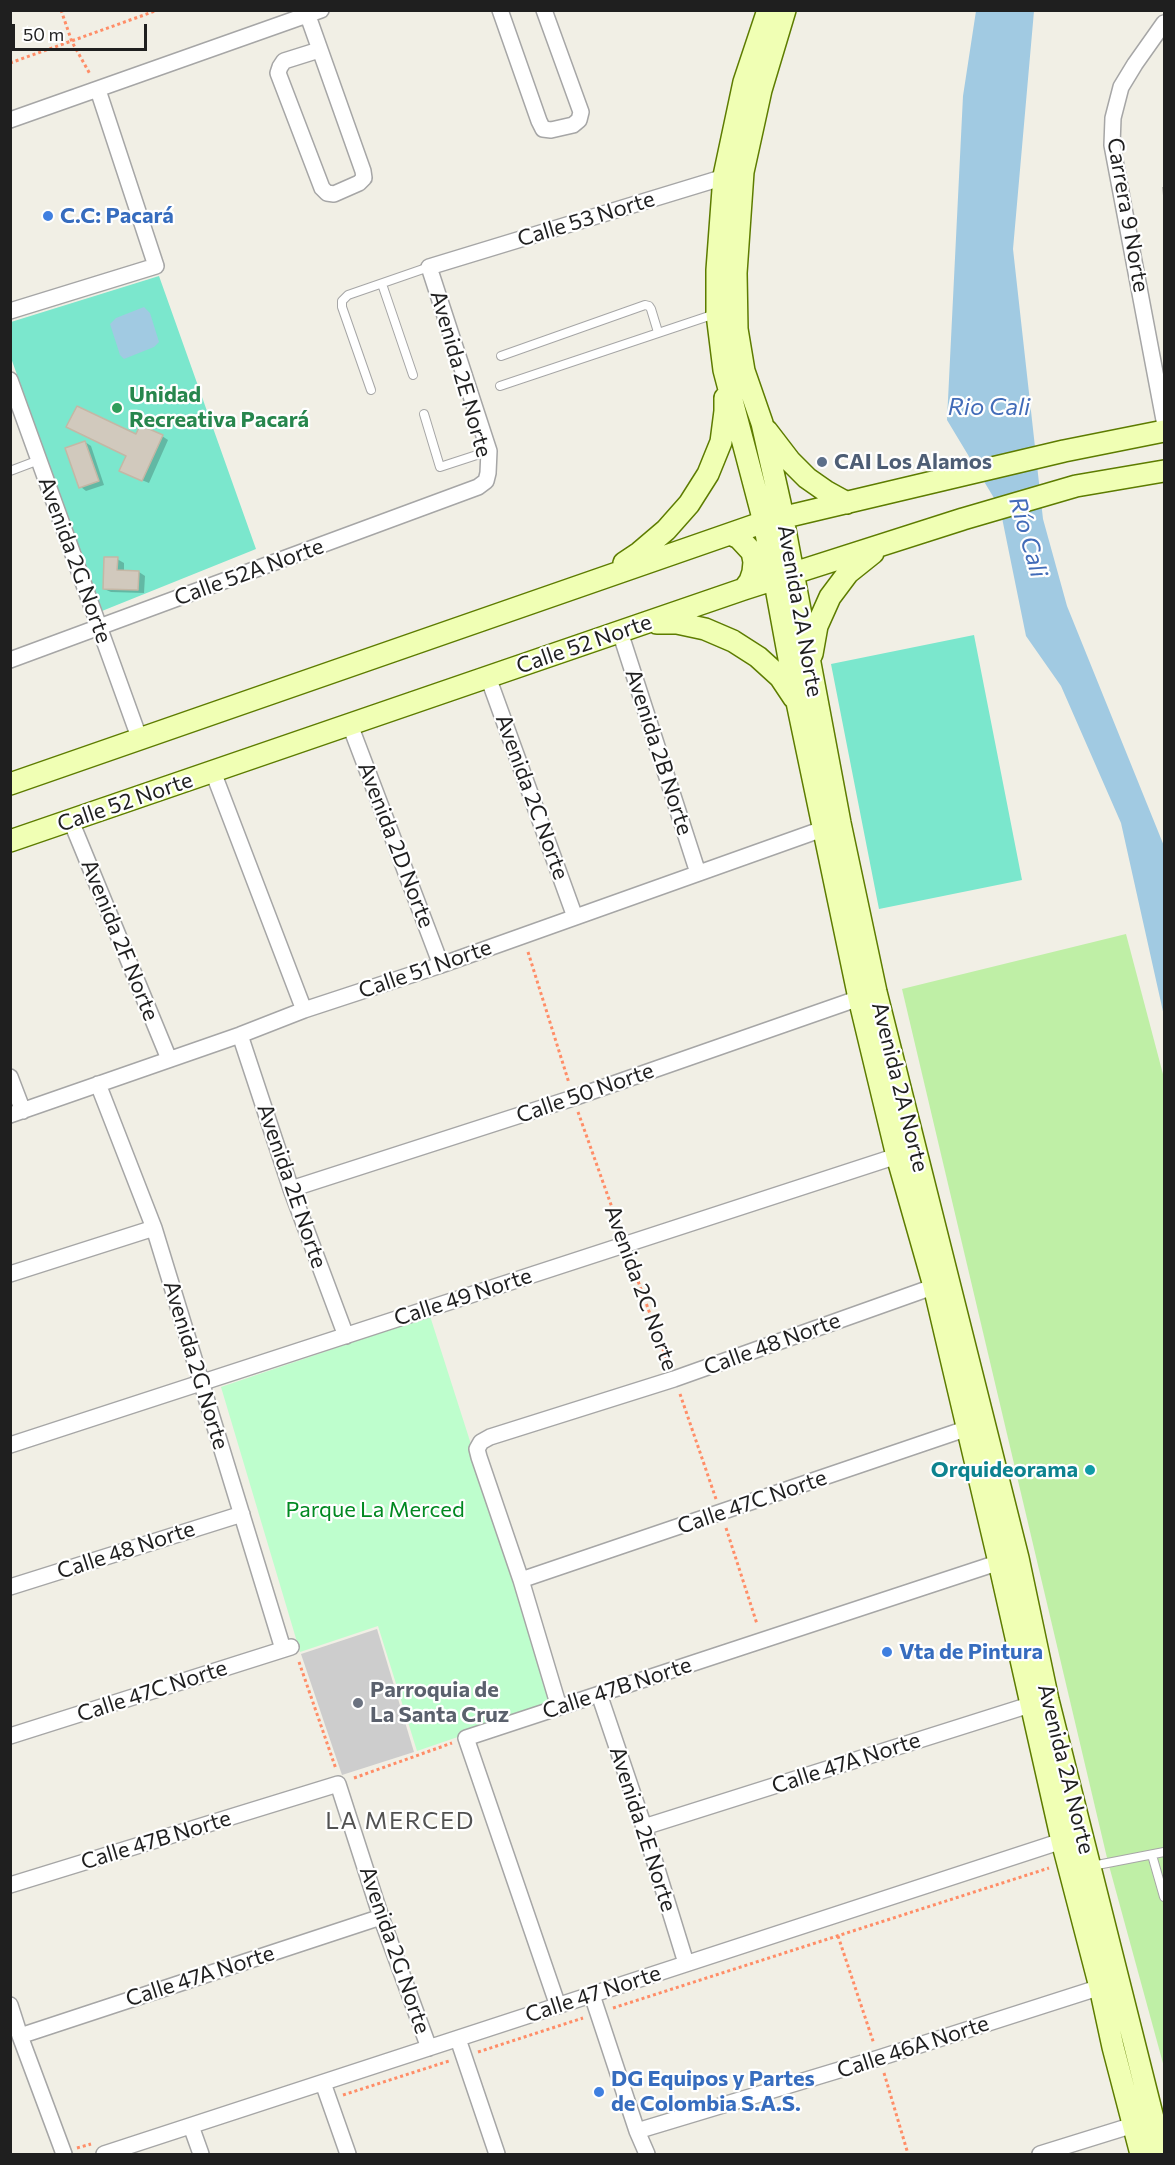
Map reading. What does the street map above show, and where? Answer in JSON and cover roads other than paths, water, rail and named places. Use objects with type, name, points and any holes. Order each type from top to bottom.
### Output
[{"type":"main road","name":"Avenida 2A Norte","points":[[768,10],[744,82],[734,174],[717,270],[717,314],[724,370],[777,524]]},
{"type":"main road","name":"Avenida 2A Norte","points":[[785,10],[734,174],[737,329],[744,371],[762,423],[784,576],[805,696],[868,995],[906,1153],[942,1284],[1009,1560],[1039,1702],[1062,1841],[1153,2118],[1162,2154]]},
{"type":"main road","points":[[577,586],[610,572],[639,554],[666,530],[689,504],[708,474],[721,442],[725,411],[724,370]]},
{"type":"main road","points":[[762,423],[790,461],[827,492],[847,503]]},
{"type":"main road","points":[[777,524],[847,503],[1064,451],[1164,431]]},
{"type":"main road","name":"Calle 52 Norte","points":[[10,841],[648,623],[744,588],[1076,486],[1164,471]]},
{"type":"main road","points":[[10,784],[729,534],[777,524],[852,514],[872,497]]},
{"type":"main road","points":[[729,534],[739,538],[752,552],[753,572],[744,588]]},
{"type":"main road","points":[[648,623],[677,623],[705,629],[733,641],[805,696],[817,626],[830,597],[848,573],[870,555],[896,541]]},
{"type":"main road","name":"Avenida 2A Norte","points":[[1039,1702],[1083,1836],[1090,1866],[1133,2125],[1141,2154]]},
{"type":"street","points":[[500,10],[539,121],[543,129],[551,130],[573,124],[579,120],[581,112],[544,10]]},
{"type":"street","points":[[10,120],[314,13],[318,50],[364,178],[359,183],[334,194],[327,193],[322,188],[278,73],[284,61],[318,50]]},
{"type":"street","name":"Carrera 9 Norte","points":[[1164,22],[1121,87],[1113,118],[1113,145],[1164,420]]},
{"type":"street","points":[[10,311],[156,266],[98,90]]},
{"type":"street","name":"Calle 53 Norte","points":[[429,267],[734,174]]},
{"type":"street","name":"Avenida 2E Norte","points":[[429,267],[489,451],[486,481]]},
{"type":"street","name":"Avenida 2G Norte","points":[[10,380],[140,740]]},
{"type":"street","name":"Calle 52A Norte","points":[[10,660],[478,487],[486,481]]},
{"type":"street","name":"Avenida 2B Norte","points":[[620,632],[698,873]]},
{"type":"street","name":"Avenida 2C Norte","points":[[488,677],[575,917]]},
{"type":"street","name":"Avenida 2D Norte","points":[[350,725],[441,965]]},
{"type":"street","points":[[213,772],[304,1010]]},
{"type":"street","name":"Avenida 2F Norte","points":[[71,821],[169,1059]]},
{"type":"street","name":"Calle 51 Norte","points":[[17,1113],[240,1035],[304,1010],[441,965],[832,826]]},
{"type":"street","name":"Calle 50 Norte","points":[[291,1189],[573,1098],[868,995]]},
{"type":"street","name":"Avenida 2E Norte","points":[[240,1035],[291,1189],[346,1336]]},
{"type":"street","points":[[10,1077],[17,1113]]},
{"type":"street","name":"Avenida 2G Norte","points":[[98,1084],[154,1228],[242,1514],[288,1647]]},
{"type":"street","name":"Calle 49 Norte","points":[[10,1445],[203,1384],[906,1153]]},
{"type":"street","points":[[10,1274],[154,1228]]},
{"type":"street","name":"Calle 48 Norte","points":[[521,1580],[478,1457],[477,1449],[481,1442],[490,1437],[674,1379],[942,1284]]},
{"type":"street","name":"Calle 47C Norte","points":[[521,1580],[975,1426]]},
{"type":"street","name":"Calle 48 Norte","points":[[10,1587],[242,1514]]},
{"type":"street","name":"Calle 47B Norte","points":[[558,2006],[466,1738],[1009,1560]]},
{"type":"street","points":[[521,1580],[559,1707]]},
{"type":"street","name":"Calle 47C Norte","points":[[10,1736],[288,1647]]},
{"type":"street","name":"Avenida 2E Norte","points":[[599,1694],[644,1827],[686,1964]]},
{"type":"street","name":"Calle 47A Norte","points":[[644,1827],[1039,1702]]},
{"type":"street","name":"Avenida 2G Norte","points":[[340,1783],[381,1917],[429,2048]]},
{"type":"street","name":"Calle 47B Norte","points":[[10,1885],[340,1783]]},
{"type":"street","name":"Calle 47 Norte","points":[[104,2154],[1083,1836]]},
{"type":"street","name":"Calle 47A Norte","points":[[20,2036],[381,1917]]},
{"type":"street","name":"Calle 46A Norte","points":[[637,2131],[879,2058],[1110,1984]]},
{"type":"street","points":[[592,1995],[637,2131],[647,2154]]},
{"type":"street","points":[[10,2005],[64,2154]]},
{"type":"street","points":[[458,2039],[497,2154]]},
{"type":"street","points":[[323,2083],[348,2154]]},
{"type":"street","points":[[1040,2154],[1153,2118]]},
{"type":"street","points":[[191,2126],[201,2154]]},
{"type":"lane","points":[[371,390],[342,307],[342,301],[348,295],[429,267]]},
{"type":"lane","points":[[382,284],[413,375]]},
{"type":"lane","points":[[501,356],[645,305],[651,309],[658,332]]},
{"type":"lane","points":[[500,386],[717,314]]},
{"type":"lane","points":[[424,414],[440,467],[489,451]]},
{"type":"lane","points":[[10,471],[39,460]]},
{"type":"lane","points":[[1090,1866],[1164,1852]]},
{"type":"lane","points":[[1152,1855],[1164,1897]]},
{"type":"water","name":"Rio Cali","points":[[976,11],[1034,11],[1013,249],[1043,519],[1067,606],[1164,846],[1164,1016],[1121,823],[1061,686],[1026,636],[1000,508],[947,420],[963,96]]},
{"type":"water","points":[[144,307],[150,313],[159,342],[154,347],[124,359],[120,355],[110,324],[116,318]]},
{"type":"place","name":"C.C: Pacará","points":[[48,216]]},
{"type":"place","name":"Unidad Recreativa Pacará","points":[[117,408]]},
{"type":"place","name":"CAI Los Alamos","points":[[822,462]]},
{"type":"place","name":"Orquideorama","points":[[1090,1470]]},
{"type":"place","name":"Vta de Pintura","points":[[887,1652]]},
{"type":"place","name":"Parroquia de La Santa Cruz","points":[[358,1703]]},
{"type":"place","name":"DG Equipos y Partes de Colombia S.A.S.","points":[[599,2092]]},
{"type":"district","name":"LA MERCED","points":[[400,1821]]},
{"type":"water label","name":"Río Cali","points":[[1028,537]]},
{"type":"park label","name":"Parque La Merced","points":[[375,1510]]}]
